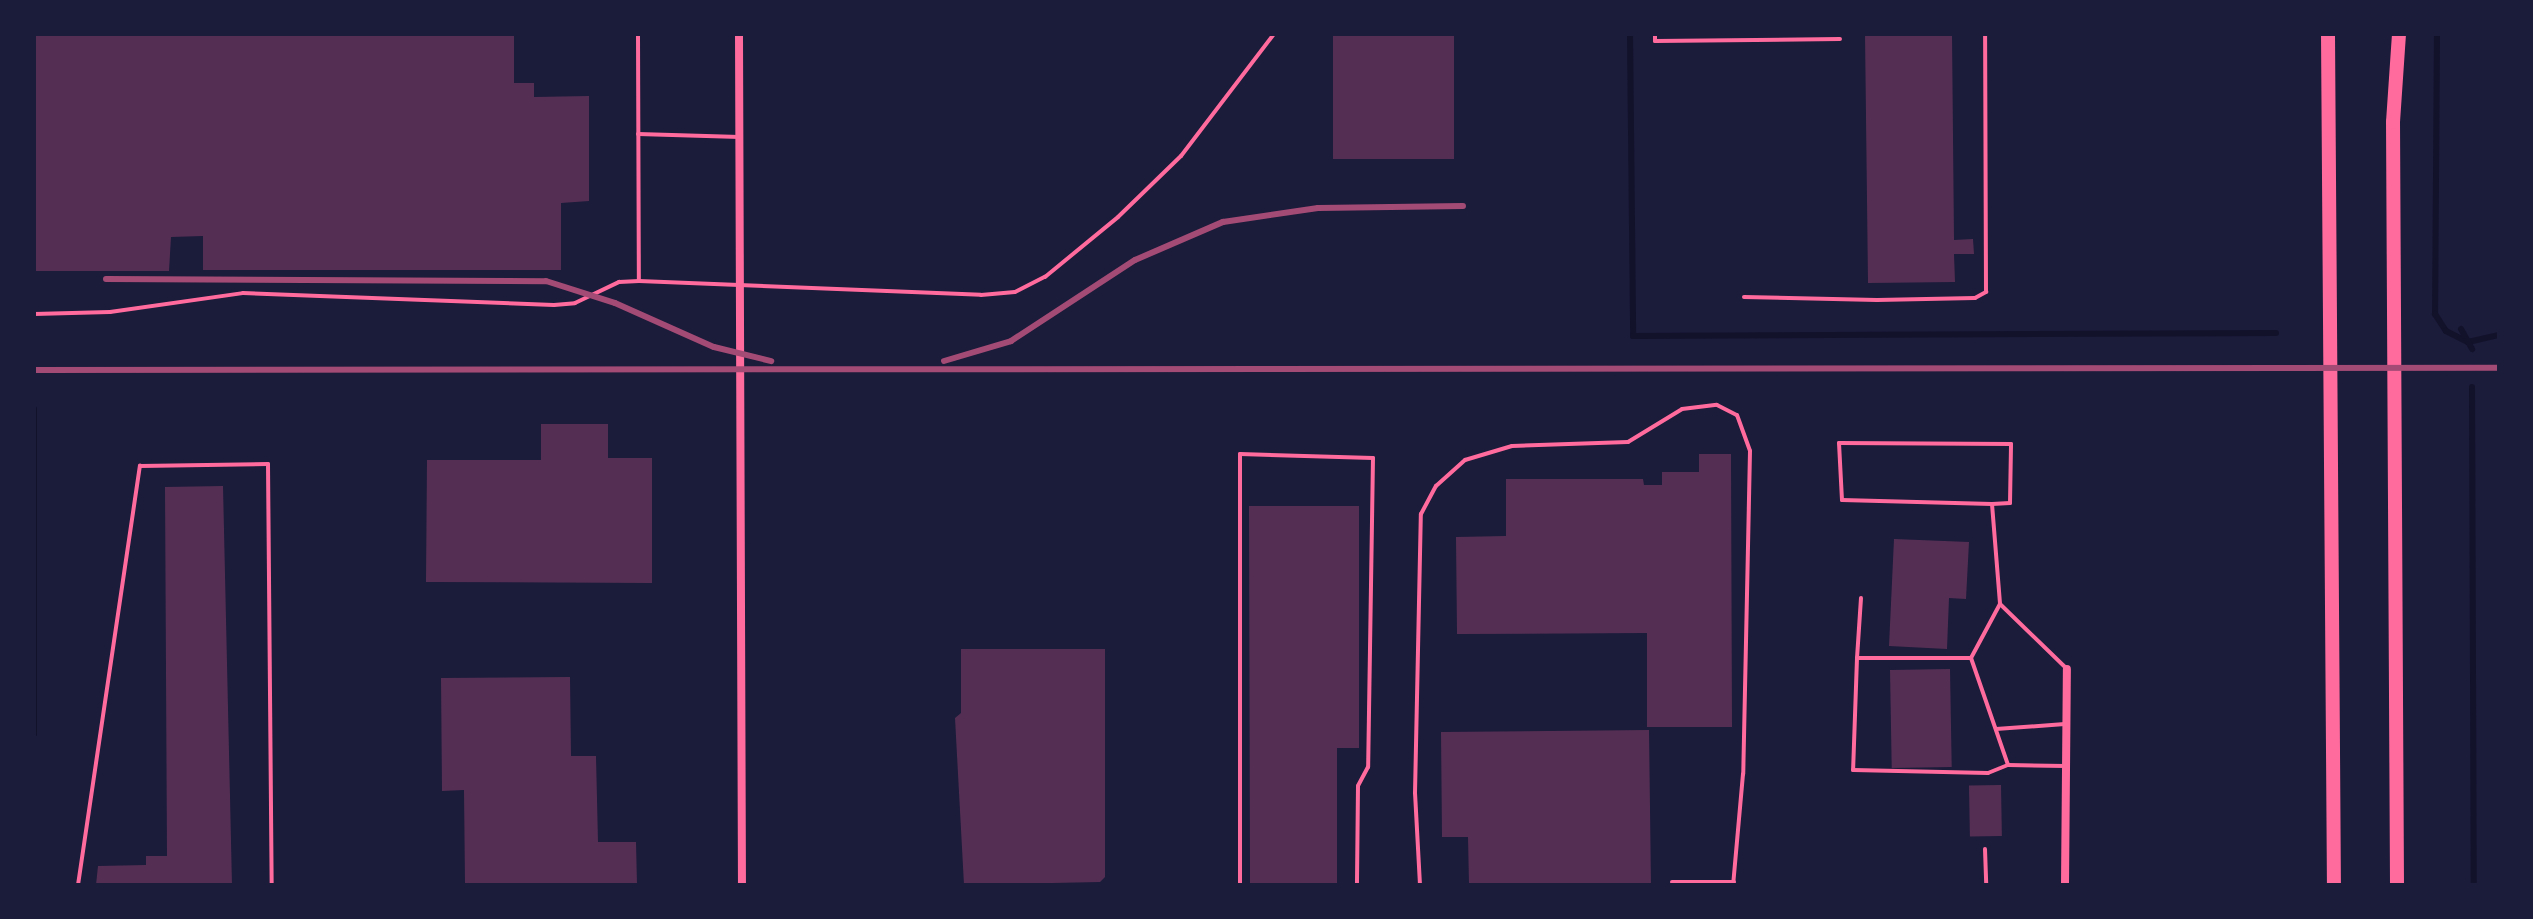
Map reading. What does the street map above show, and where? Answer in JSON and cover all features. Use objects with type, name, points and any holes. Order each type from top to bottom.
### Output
[{"type":"highway","points":[[2328,34],[2334,885]]},
{"type":"highway","points":[[2397,885],[2393,122],[2399,34]]},
{"type":"street","points":[[739,34],[742,885]]},
{"type":"street","points":[[2065,885],[2067,669]]},
{"type":"lane","points":[[638,34],[639,281]]},
{"type":"lane","points":[[34,314],[110,312],[243,293],[554,305],[575,303],[619,282],[639,281],[740,288],[981,295],[1015,292],[1045,277],[1106,227],[1181,156],[1274,34]]},
{"type":"lane","points":[[1655,34],[1655,41],[1840,39]]},
{"type":"lane","points":[[1744,297],[1877,300],[1975,298],[1986,292],[1985,34]]},
{"type":"lane","points":[[638,134],[740,137]]},
{"type":"lane","points":[[1420,885],[1415,793],[1421,514],[1436,486],[1465,460],[1512,446],[1628,442],[1682,409],[1717,405],[1737,415],[1750,451],[1743,774],[1733,883],[1672,882]]},
{"type":"lane","points":[[1839,443],[2011,444],[2010,503],[1992,504],[1842,500],[1839,443]]},
{"type":"lane","points":[[1240,885],[1240,454],[1373,458],[1368,767],[1358,786],[1357,885]]},
{"type":"lane","points":[[78,885],[140,466],[268,464],[272,885]]},
{"type":"lane","points":[[1992,504],[2000,604],[1971,658],[2008,765]]},
{"type":"lane","points":[[1861,598],[1853,770],[1988,773],[2008,765],[2066,766]]},
{"type":"lane","points":[[2000,604],[2067,669]]},
{"type":"lane","points":[[1857,658],[1971,658]]},
{"type":"lane","points":[[1996,729],[2067,724]]},
{"type":"lane","points":[[1985,849],[1986,885]]},
{"type":"building","points":[[34,34],[514,34],[514,83],[534,83],[534,97],[589,96],[589,201],[561,203],[561,270],[203,270],[203,236],[171,237],[169,271],[34,271]]},
{"type":"building","points":[[1333,34],[1454,34],[1454,159],[1333,159]]},
{"type":"building","points":[[1865,34],[1952,34],[1954,240],[1973,239],[1974,254],[1954,254],[1955,282],[1868,283]]},
{"type":"building","points":[[541,424],[608,424],[608,458],[652,458],[652,583],[426,582],[427,460],[541,460]]},
{"type":"building","points":[[1699,454],[1731,454],[1732,727],[1647,727],[1647,633],[1457,634],[1456,537],[1506,536],[1506,479],[1643,479],[1644,485],[1662,485],[1662,472],[1699,472]]},
{"type":"building","points":[[223,486],[232,885],[96,885],[98,866],[146,865],[146,856],[167,856],[165,487]]},
{"type":"building","points":[[1249,506],[1359,506],[1359,748],[1337,748],[1337,885],[1250,885]]},
{"type":"building","points":[[1894,539],[1969,542],[1966,599],[1949,598],[1947,649],[1889,646]]},
{"type":"building","points":[[961,649],[1105,649],[1105,877],[1100,882],[964,885],[955,718],[961,713]]},
{"type":"building","points":[[1950,669],[1952,767],[1892,768],[1890,670]]},
{"type":"building","points":[[570,677],[571,756],[596,756],[598,842],[636,842],[637,885],[465,885],[464,790],[442,791],[441,678]]},
{"type":"building","points":[[1649,730],[1651,885],[1469,885],[1468,837],[1442,837],[1441,732]]},
{"type":"building","points":[[2001,785],[2002,836],[1970,837],[1969,786]]},
{"type":"waterway","points":[[1630,34],[1633,336],[2276,333]]},
{"type":"waterway","points":[[2437,34],[2435,314],[2446,331],[2468,342],[2499,335]]},
{"type":"waterway","points":[[2461,329],[2472,349]]},
{"type":"waterway","points":[[2472,387],[2474,885]]},
{"type":"waterway","points":[[34,409],[34,734]]},
{"type":"railway","points":[[944,361],[1011,341],[1135,260],[1223,222],[1318,208],[1463,206]]},
{"type":"railway","points":[[106,279],[546,281],[615,303],[714,347],[771,361]]},
{"type":"railway","points":[[34,370],[2499,368]]}]
